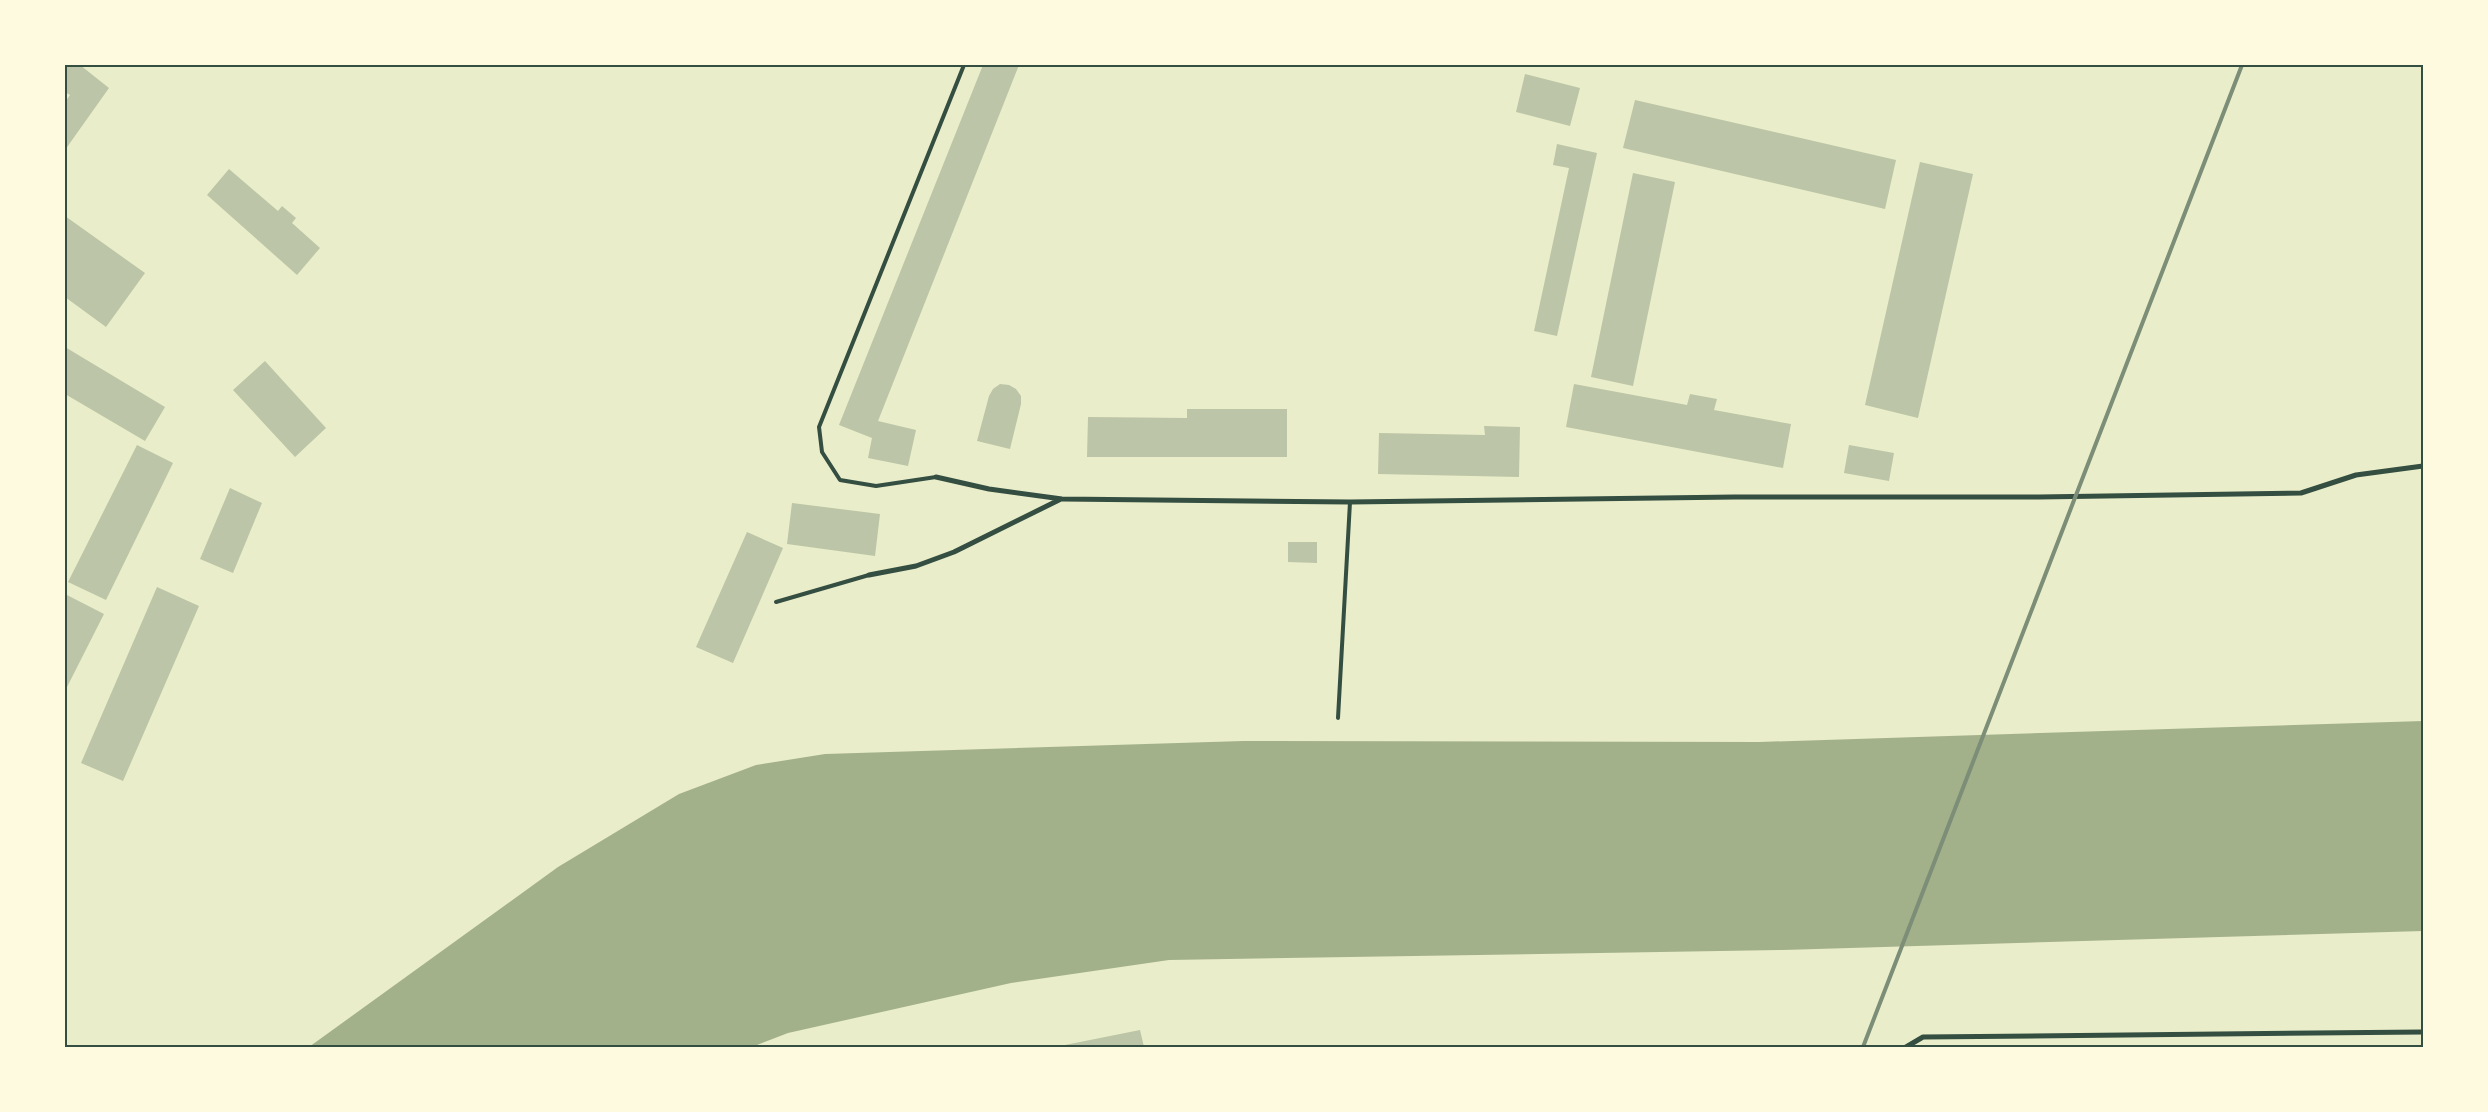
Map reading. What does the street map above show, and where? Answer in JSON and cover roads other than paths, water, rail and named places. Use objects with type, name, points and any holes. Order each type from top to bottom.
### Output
[{"type":"street","points":[[936,477],[989,489],[1062,499],[1350,502],[1735,497],[2039,497],[2301,493],[2356,474],[2423,466]]},
{"type":"street","points":[[868,575],[916,566],[954,552],[1062,499]]},
{"type":"street","points":[[1906,1047],[1924,1037],[2423,1032]]},
{"type":"lane","points":[[936,477],[876,486],[840,480],[822,452],[819,427],[964,65]]},
{"type":"lane","points":[[1338,718],[1350,502]]},
{"type":"lane","points":[[776,602],[868,575]]},
{"type":"railway","points":[[1863,1047],[2242,65]]}]
